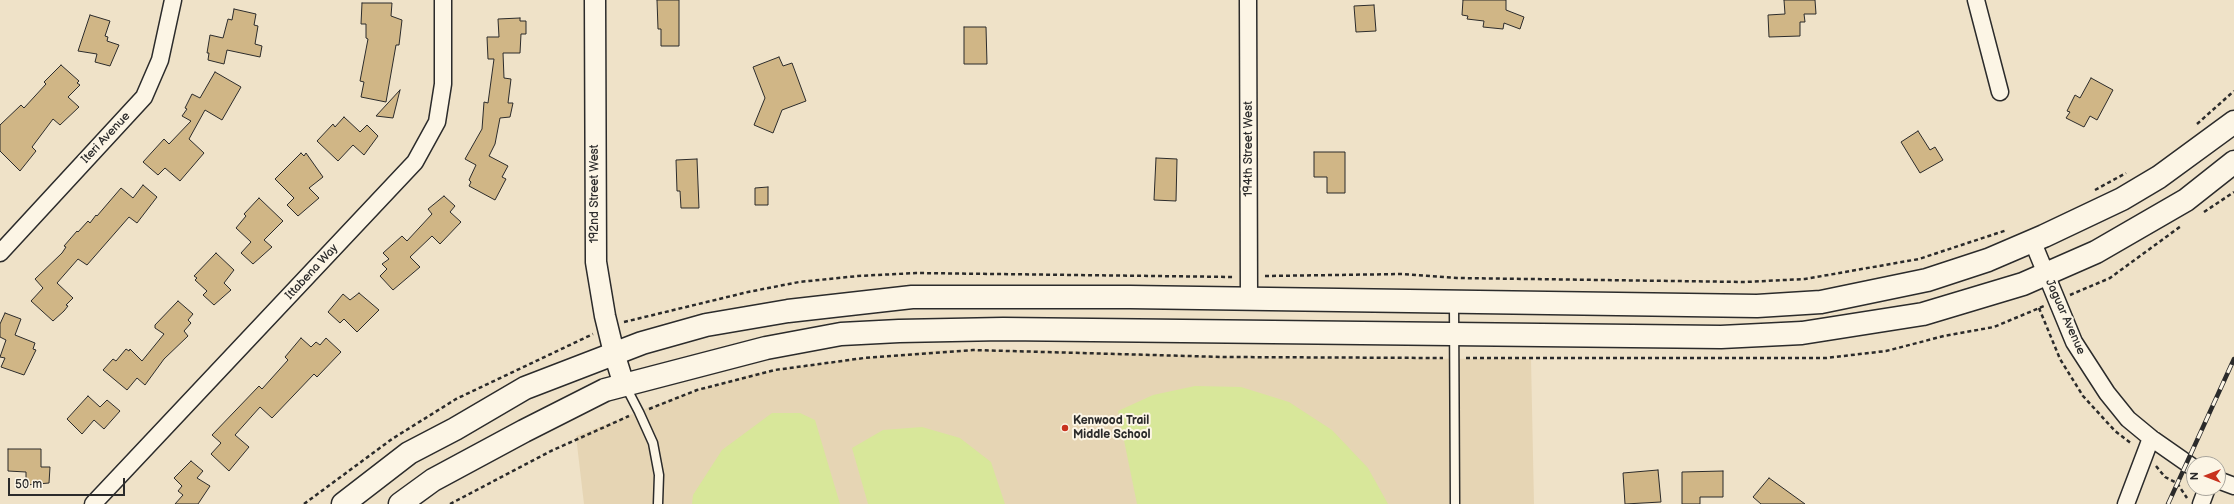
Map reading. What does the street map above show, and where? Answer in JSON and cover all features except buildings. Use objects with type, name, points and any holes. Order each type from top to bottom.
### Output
[{"type":"main road","points":[[343,504],[409,453],[455,429],[525,388],[642,343],[706,325],[788,311],[912,297],[1249,299],[1757,306],[1821,302],[1927,280],[1988,260],[2122,199],[2159,177],[2234,122]]},
{"type":"main road","points":[[400,504],[427,484],[524,431],[605,390],[766,348],[841,334],[899,331],[1010,329],[1721,337],[1802,333],[1865,325],[1923,314],[2023,284],[2096,252],[2186,200],[2234,162]]},
{"type":"street","name":"Iteri Avenue","points":[[0,253],[144,97],[160,60],[173,0]]},
{"type":"street","name":"Ittabena Way","points":[[93,504],[415,162],[437,122],[443,84],[443,0]]},
{"type":"street","name":"192nd Street West","points":[[595,0],[596,250],[599,287],[614,353],[624,385]]},
{"type":"street","name":"194th Street West","points":[[1248,0],[1249,299]]},
{"type":"street","points":[[1976,0],[2000,92]]},
{"type":"street","name":"Jaguar Avenue","points":[[2032,240],[2071,335],[2086,362],[2107,393],[2128,419],[2151,438],[2186,462]]},
{"type":"street","points":[[2126,504],[2151,438]]},
{"type":"lane","points":[[1454,302],[1455,504]]},
{"type":"lane","points":[[624,385],[640,412],[653,443],[659,475],[658,504]]},
{"type":"path","points":[[450,504],[551,451],[618,420],[697,390],[775,370],[864,358],[973,350],[1224,357],[1454,358],[1826,358],[1886,351]]},
{"type":"shaded area","name":"Kenwood Trail Middle School","points":[[942,350],[1041,350],[1253,358],[1531,359],[1534,504],[584,504],[576,436],[676,397],[756,373],[846,360]]},
{"type":"green space","points":[[1195,386],[1241,387],[1289,402],[1332,430],[1368,468],[1388,504],[1137,504],[1118,411],[1153,395]]},
{"type":"green space","points":[[772,413],[800,413],[815,420],[840,504],[692,504],[693,495],[722,450]]},
{"type":"green space","points":[[922,427],[960,438],[991,462],[1005,504],[868,504],[852,448],[883,430]]},
{"type":"railway","points":[[2168,504],[2234,359]]},
{"type":"place","name":"Kenwood Trail Middle School","points":[[1065,428]]}]
